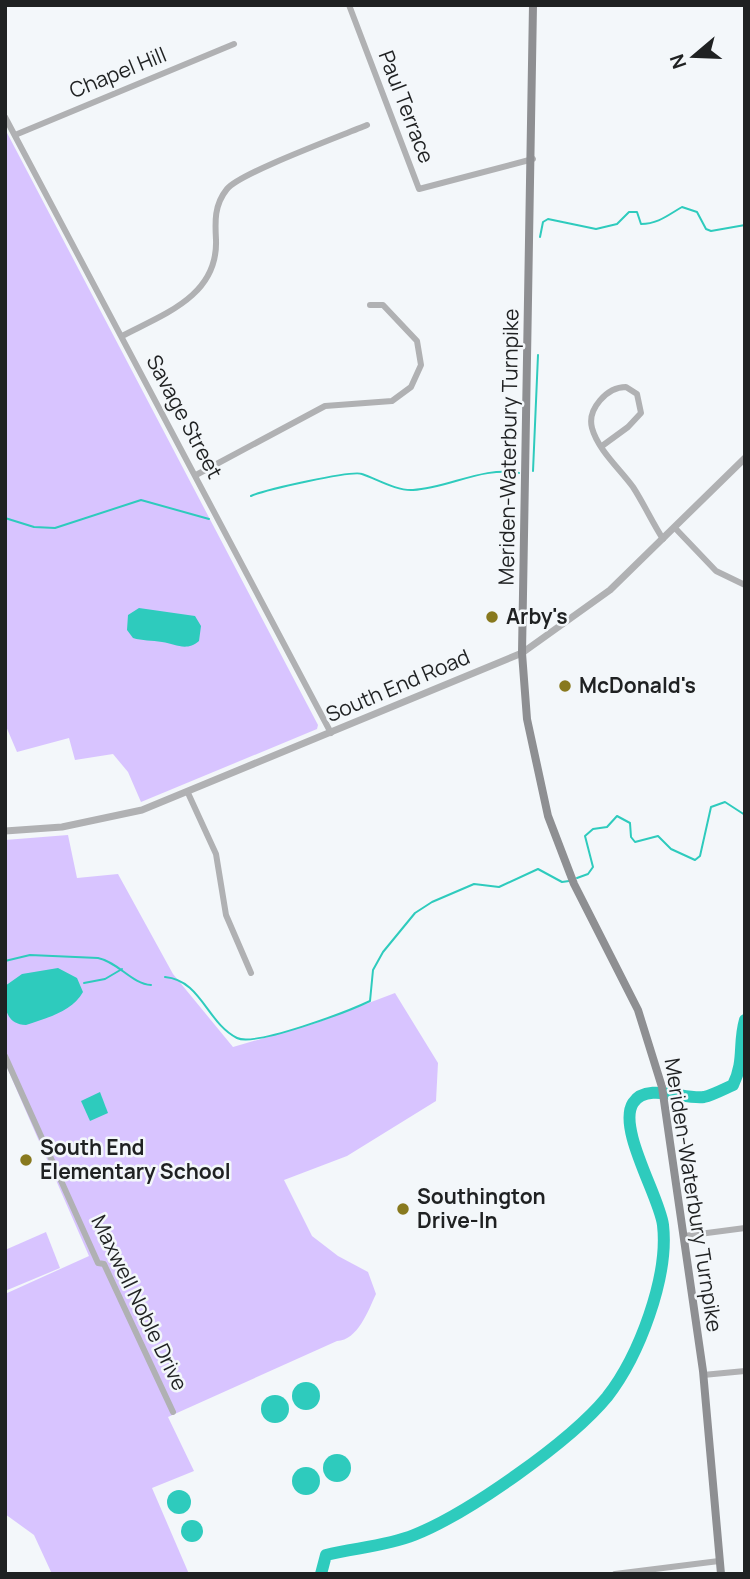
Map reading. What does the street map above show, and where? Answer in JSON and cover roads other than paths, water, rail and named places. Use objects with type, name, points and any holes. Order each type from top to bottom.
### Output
[{"type":"main road","name":"Meriden-Waterbury Turnpike","points":[[533,5],[533,159],[522,653],[524,702],[548,816],[574,884],[638,1010],[662,1087],[703,1375],[720,1574]]},
{"type":"street","name":"Paul Terrace","points":[[349,5],[419,189],[533,159]]},
{"type":"street","name":"Chapel Hill","points":[[15,135],[234,44]]},
{"type":"street","name":"Savage Street","points":[[5,117],[331,733]]},
{"type":"street","points":[[122,335],[184,303],[207,280],[216,253],[216,211],[231,185],[367,125]]},
{"type":"street","points":[[196,475],[325,406],[392,401],[411,387],[421,365],[417,341],[383,305],[370,305]]},
{"type":"street","points":[[602,446],[628,427],[641,413],[637,394],[626,387],[608,393],[593,411],[592,427],[602,446],[645,505],[663,539]]},
{"type":"street","name":"South End Road","points":[[5,831],[106,820],[188,793],[522,653],[610,590],[745,458]]},
{"type":"street","points":[[675,528],[716,571],[745,586]]},
{"type":"street","points":[[188,793],[216,854],[226,915],[251,973]]},
{"type":"street","name":"Maxwell Noble Drive","points":[[5,1056],[98,1263],[104,1264],[173,1412]]},
{"type":"street","points":[[684,1236],[745,1228]]},
{"type":"street","points":[[703,1375],[745,1371]]},
{"type":"street","points":[[615,1574],[719,1561]]},
{"type":"waterway","points":[[540,237],[543,222],[548,219],[596,229],[617,224],[629,212],[637,212],[641,224],[647,224],[682,207],[697,212],[706,229],[711,231],[745,225]]},
{"type":"waterway","points":[[533,471],[538,355]]},
{"type":"waterway","points":[[251,496],[342,475],[362,474],[400,489],[413,490],[492,472],[519,473]]},
{"type":"waterway","points":[[5,518],[34,527],[55,528],[141,500],[209,519]]},
{"type":"waterway","points":[[745,785],[745,797]]},
{"type":"waterway","points":[[577,878],[588,874],[593,867],[585,836],[593,829],[607,827],[617,816],[630,823],[631,837],[635,842],[658,836],[671,849],[695,860],[700,856],[711,807],[725,802],[745,815]]},
{"type":"waterway","points":[[165,977],[187,986],[218,1023],[237,1038],[247,1039],[281,1033],[370,1001],[373,970],[383,952],[415,913],[432,902],[474,884],[499,887],[538,869],[562,882],[569,881]]},
{"type":"waterway","points":[[5,961],[30,955],[98,958],[138,981],[151,985]]},
{"type":"waterway","points":[[84,983],[105,979],[122,969]]},
{"type":"waterway","points":[[321,1574],[326,1555],[404,1539],[436,1525],[489,1494],[569,1435],[607,1397],[630,1360],[649,1315],[664,1246],[660,1213],[631,1129],[630,1114],[633,1103],[639,1097],[656,1093],[704,1097],[733,1085],[739,1068],[745,1020]]},
{"type":"place","name":"Arby's","points":[[492,617]]},
{"type":"place","name":"McDonald's","points":[[565,686]]},
{"type":"place","name":"South End Elementary School","points":[[26,1160]]},
{"type":"place","name":"Southington Drive-In","points":[[403,1209]]}]
